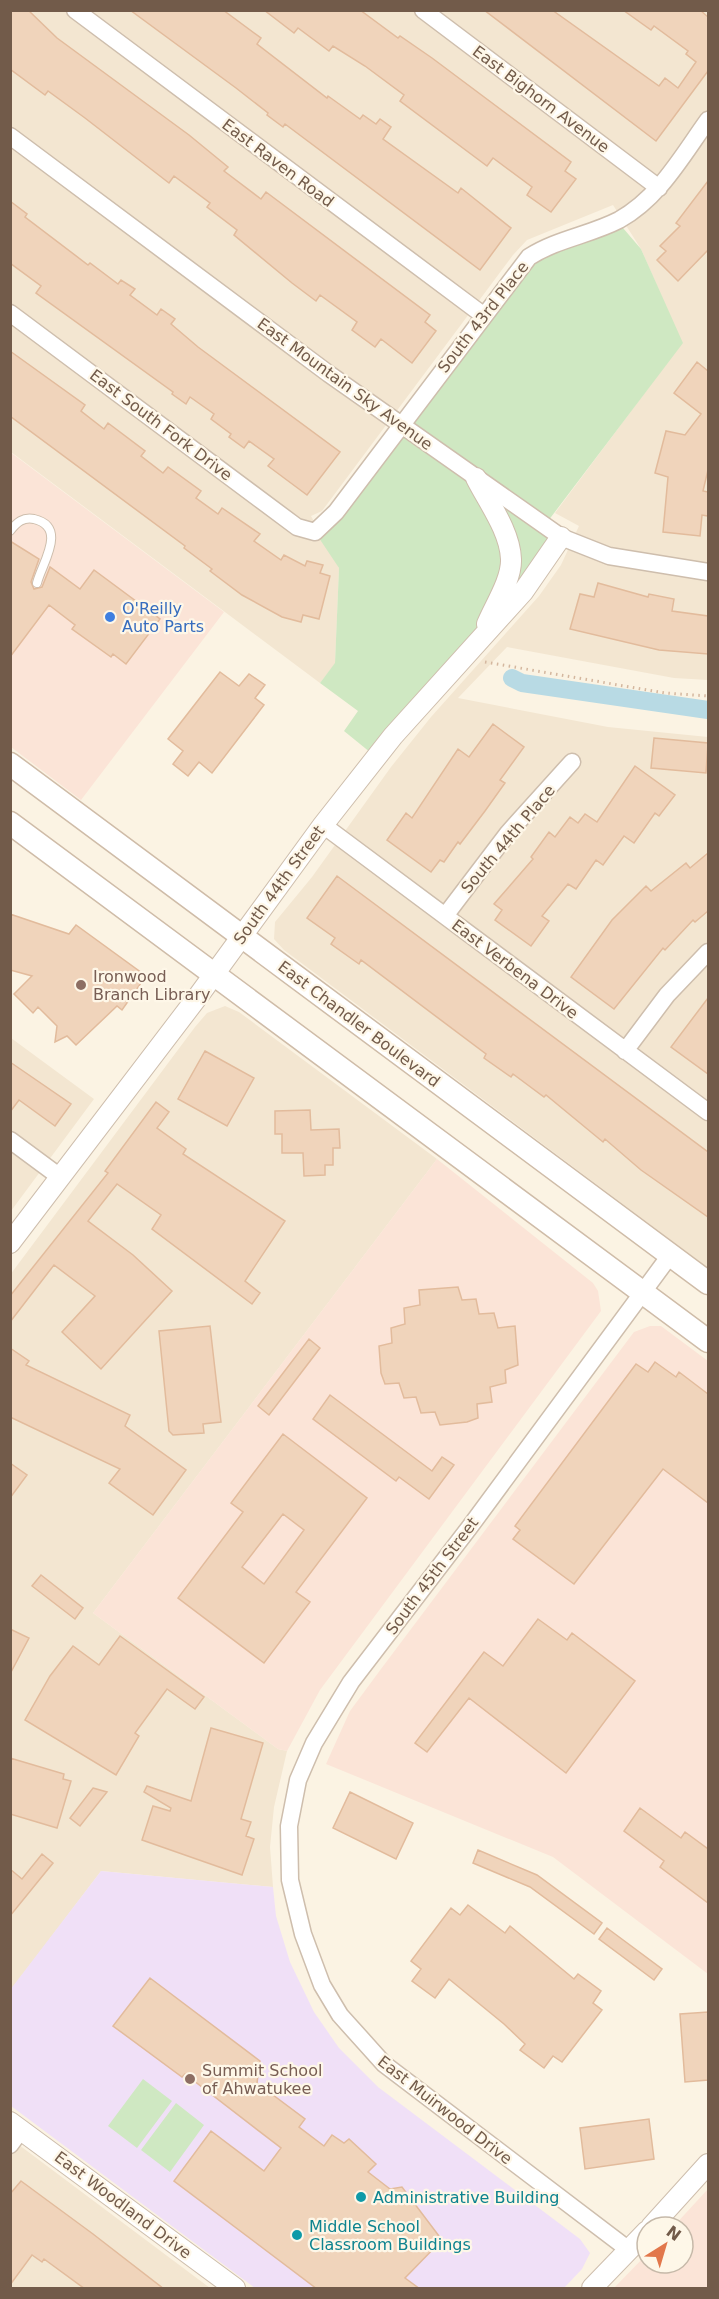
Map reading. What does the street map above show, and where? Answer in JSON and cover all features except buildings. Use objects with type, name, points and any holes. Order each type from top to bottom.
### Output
[{"type":"main road","name":"East Chandler Boulevard","points":[[10,764],[708,1283]]},
{"type":"main road","points":[[10,823],[708,1341]]},
{"type":"street","name":"East Raven Road","points":[[75,10],[483,315]]},
{"type":"street","name":"East Bighorn Avenue","points":[[423,10],[659,188]]},
{"type":"street","name":"South 43rd Place","points":[[315,532],[336,512],[529,257],[546,246],[617,221],[639,208],[659,188],[708,120]]},
{"type":"street","name":"East Mountain Sky Avenue","points":[[10,136],[328,374],[561,537],[609,556],[708,572]]},
{"type":"street","name":"East South Fork Drive","points":[[10,313],[297,527],[315,532]]},
{"type":"street","points":[[476,478],[505,536],[511,559],[508,574],[479,640]]},
{"type":"street","name":"South 44th Street","points":[[10,1243],[213,975],[323,825],[393,736],[523,592],[561,537]]},
{"type":"street","name":"South 44th Place","points":[[445,916],[508,833],[572,762]]},
{"type":"street","name":"East Verbena Drive","points":[[323,825],[708,1113]]},
{"type":"street","points":[[625,1051],[667,995],[708,952]]},
{"type":"street","points":[[10,1140],[60,1177]]},
{"type":"street","name":"South 45th Street","points":[[303,1934],[290,1880],[290,1826],[298,1780],[314,1743],[351,1682],[469,1528],[671,1254]]},
{"type":"street","name":"East Muirwood Drive","points":[[303,1934],[322,1985],[340,2015],[384,2064],[629,2250]]},
{"type":"street","name":"East Woodland Drive","points":[[14,2132],[235,2289]]},
{"type":"street","points":[[662,2215],[708,2164]]},
{"type":"street","points":[[592,2289],[635,2244]]},
{"type":"lane","points":[[10,531],[20,521],[32,519],[42,523],[51,532],[53,541],[51,549],[43,561],[37,583]]},
{"type":"path","points":[[462,658],[665,693],[708,696]]},
{"type":"shaded area","points":[[10,11],[708,11],[708,680],[674,678],[507,647],[458,698],[608,727],[708,737],[708,1268],[284,950],[274,939],[275,922],[312,877],[391,767],[431,717],[539,596],[561,565],[579,526],[555,513],[682,343],[641,249],[613,205],[527,240],[513,255],[322,511],[311,516],[339,568],[335,664],[320,683],[11,452]]},
{"type":"shaded area","points":[[10,452],[224,612],[81,800],[11,747]]},
{"type":"shaded area","points":[[225,1006],[239,1012],[437,1159],[93,1613],[278,1749],[287,1751],[274,1807],[270,1847],[273,1887],[101,1871],[11,1990],[10,1275],[195,1027],[207,1013]]},
{"type":"shaded area","points":[[11,1038],[94,1099],[11,1211]]},
{"type":"shaded area","points":[[437,1159],[593,1283],[598,1291],[601,1311],[320,1690],[287,1751],[278,1749],[93,1613]]},
{"type":"shaded area","points":[[650,1326],[661,1326],[708,1361],[708,1974],[553,1857],[326,1764],[350,1711],[381,1669],[634,1332]]},
{"type":"shaded area","name":"Summit School of Ahwatukee","points":[[101,1871],[273,1887],[276,1916],[290,1962],[314,2012],[339,2048],[378,2087],[580,2239],[590,2253],[582,2269],[564,2288],[255,2288],[11,2106],[10,1990]]},
{"type":"shaded area","points":[[11,2139],[210,2288],[11,2288]]},
{"type":"shaded area","points":[[708,2189],[708,2288],[614,2288],[635,2266],[635,2275],[695,2275],[695,2215],[684,2215]]},
{"type":"green space","points":[[617,221],[641,249],[683,343],[545,525],[561,537],[376,757],[344,731],[358,711],[320,683],[335,663],[339,568],[315,532],[529,257]]},
{"type":"green space","points":[[143,2079],[172,2101],[137,2148],[108,2126]]},
{"type":"green space","points":[[176,2103],[204,2125],[170,2172],[141,2150]]},
{"type":"waterway","points":[[512,678],[522,683],[708,710]]},
{"type":"place","name":"O'Reilly Auto Parts","points":[[110,617]]},
{"type":"place","name":"Ironwood Branch Library","points":[[81,985]]},
{"type":"place","name":"Summit School of Ahwatukee","points":[[190,2079]]},
{"type":"place","name":"Administrative Building","points":[[361,2197]]},
{"type":"place","name":"Middle School Classroom Buildings","points":[[297,2235]]}]
